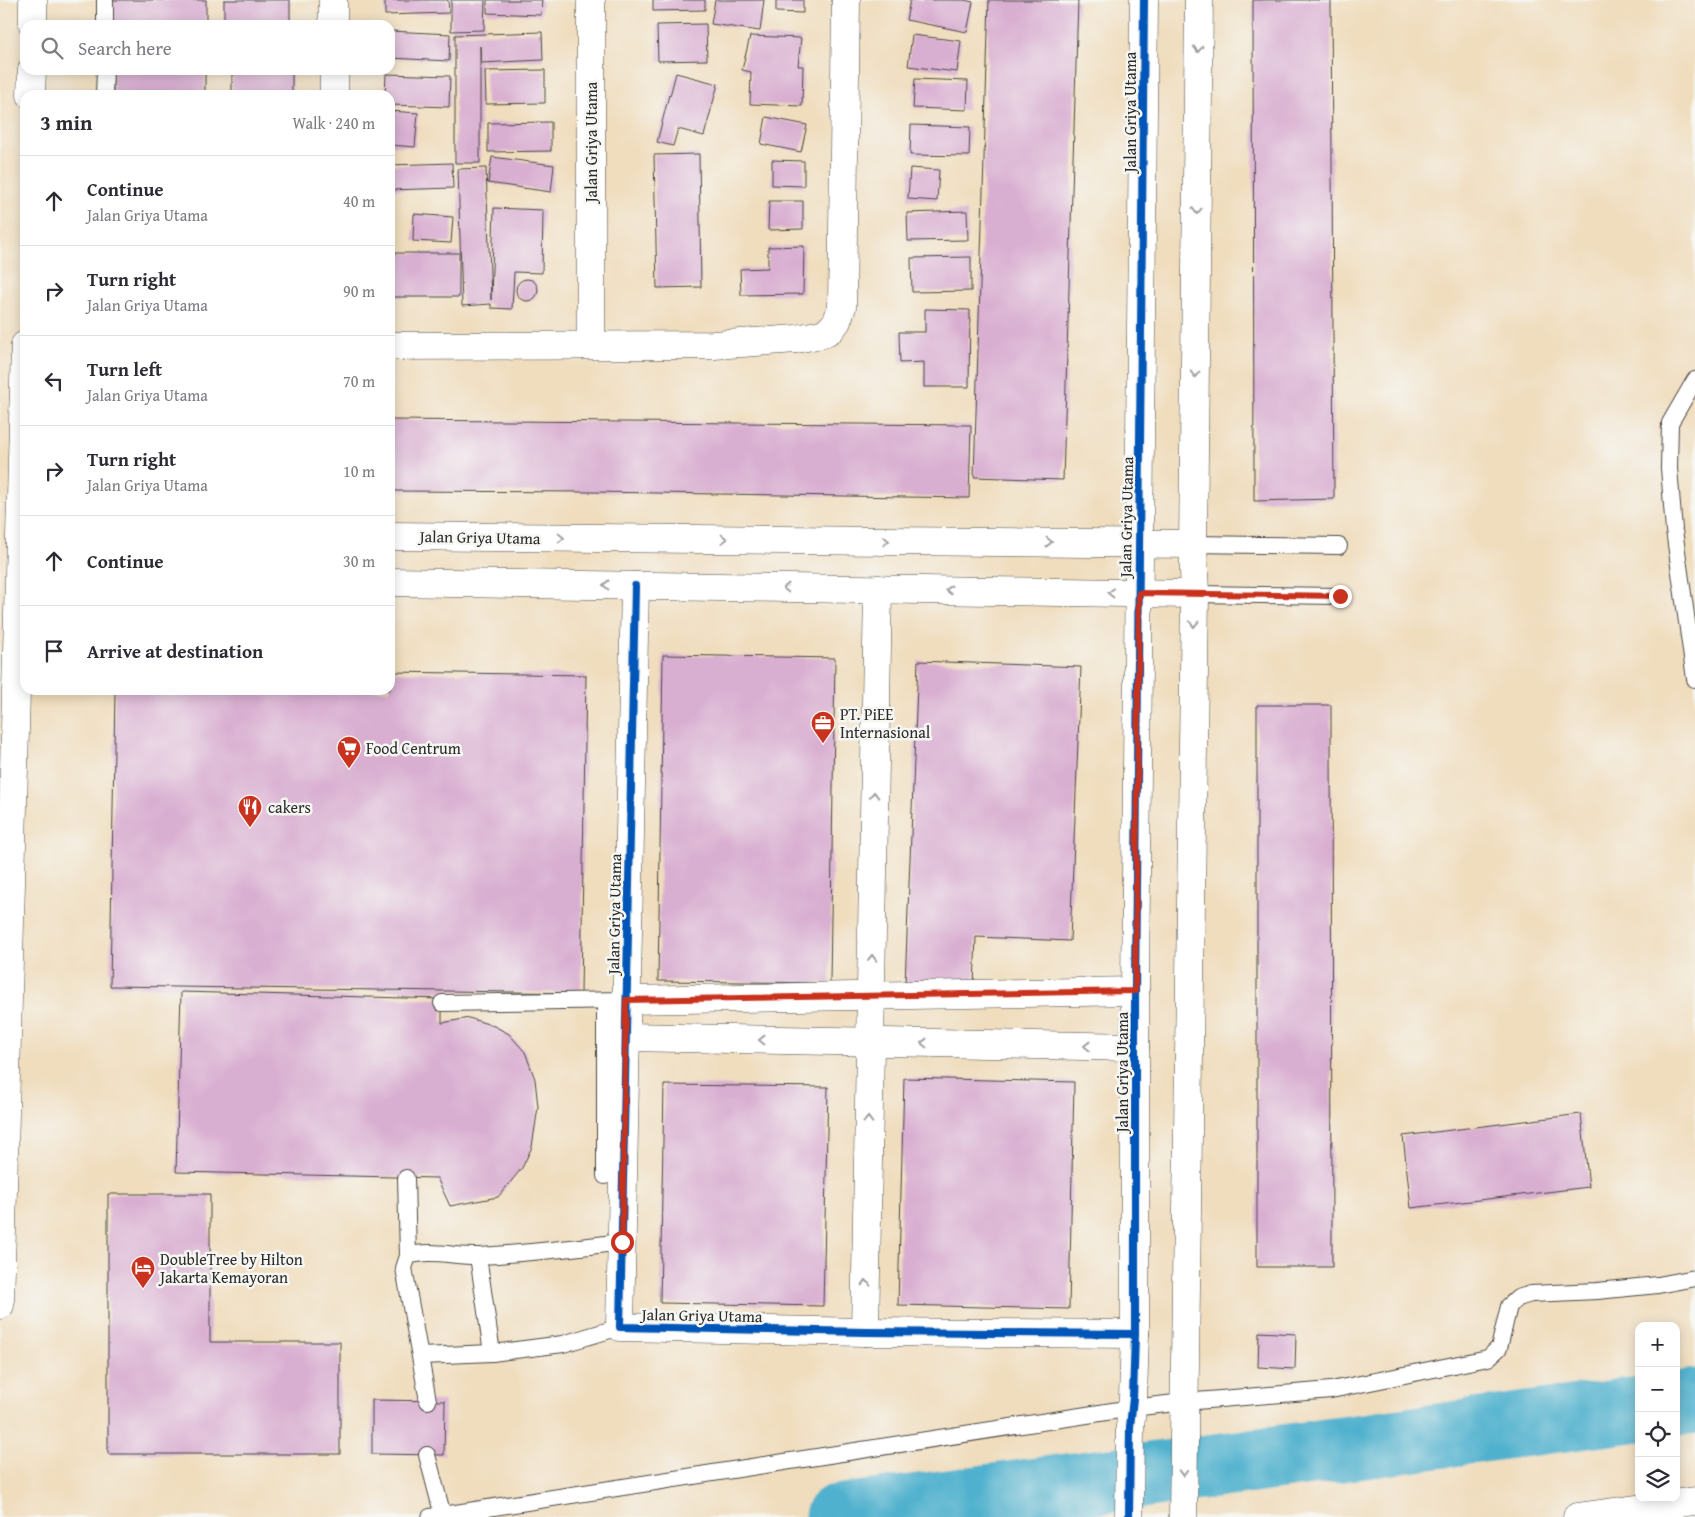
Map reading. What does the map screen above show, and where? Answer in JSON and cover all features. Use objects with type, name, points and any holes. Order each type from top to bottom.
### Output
[{"type":"street","points":[[33,0],[33,20]]},
{"type":"street","points":[[333,0],[334,20]]},
{"type":"street","name":"Jalan Griya Utama","points":[[591,0],[591,345]]},
{"type":"street","points":[[395,346],[714,345],[796,339],[822,334],[831,329],[837,321],[842,307],[846,0]]},
{"type":"street","name":"Jalan Griya Utama","points":[[1129,1517],[1135,1334],[1135,991],[1144,0]]},
{"type":"street","points":[[1183,1517],[1195,594],[1193,544],[1199,0]]},
{"type":"street","points":[[31,90],[32,75]]},
{"type":"street","points":[[334,75],[334,90]]},
{"type":"street","name":"Jalan Griya Utama","points":[[395,536],[1193,544]]},
{"type":"street","points":[[0,1305],[15,588],[20,552]]},
{"type":"street","name":"Jalan Griya Utama","points":[[395,582],[1195,594]]},
{"type":"street","name":"Jalan Griya Utama","points":[[635,586],[615,1000],[626,1037],[620,1327],[865,1332],[1135,1334]]},
{"type":"street","points":[[865,1332],[878,589]]},
{"type":"street","name":"Jalan Griya Utama","points":[[615,1000],[1135,991]]},
{"type":"street","name":"Jalan Griya Utama","points":[[626,1037],[1135,1047]]},
{"type":"street","points":[[1578,1517],[1655,1512],[1695,1501]]},
{"type":"lane","points":[[105,0],[105,20]]},
{"type":"lane","points":[[104,75],[104,90]]},
{"type":"lane","points":[[1695,380],[1670,423],[1668,468],[1674,530],[1695,680]]},
{"type":"lane","points":[[1193,544],[1339,546]]},
{"type":"lane","points":[[1195,594],[1340,596]]},
{"type":"lane","points":[[442,1003],[615,1000],[605,1176]]},
{"type":"lane","points":[[406,1178],[408,1256],[404,1268],[428,1401]]},
{"type":"lane","points":[[408,1256],[418,1253],[478,1256],[622,1242]]},
{"type":"lane","points":[[478,1256],[492,1353]]},
{"type":"lane","points":[[428,1455],[436,1516],[1131,1418],[1184,1402],[1331,1390],[1488,1358],[1499,1348],[1509,1306],[1518,1298],[1531,1294],[1597,1291],[1658,1285],[1695,1278]]},
{"type":"lane","points":[[420,1356],[492,1353],[563,1344],[620,1327]]},
{"type":"building","points":[[113,0],[206,0],[206,20],[113,20]]},
{"type":"building","points":[[224,0],[290,0],[290,20],[224,20]]},
{"type":"building","points":[[385,0],[448,0],[449,13],[385,15]]},
{"type":"building","points":[[451,0],[485,0],[484,30],[451,31]]},
{"type":"building","points":[[487,0],[542,0],[541,15],[487,13]]},
{"type":"building","points":[[653,0],[705,0],[705,10],[653,11]]},
{"type":"building","points":[[715,0],[764,0],[760,31],[711,24]]},
{"type":"building","points":[[776,0],[803,0],[803,13],[776,12]]},
{"type":"building","points":[[910,0],[964,0],[973,2],[967,32],[906,20]]},
{"type":"building","points":[[989,0],[1078,0],[1063,480],[974,477]]},
{"type":"building","points":[[1253,0],[1331,0],[1334,499],[1254,501]]},
{"type":"building","points":[[706,24],[707,60],[658,61],[657,25]]},
{"type":"building","points":[[395,31],[450,34],[449,61],[395,58]]},
{"type":"building","points":[[542,32],[543,60],[481,63],[480,46],[480,163],[455,163],[455,35]]},
{"type":"building","points":[[912,35],[961,41],[957,72],[908,66]]},
{"type":"building","points":[[750,36],[801,38],[798,66],[803,66],[802,106],[750,104],[751,72],[742,70]]},
{"type":"building","points":[[545,70],[545,103],[486,104],[485,71]]},
{"type":"building","points":[[676,73],[718,84],[704,136],[678,129],[673,146],[657,142]]},
{"type":"building","points":[[113,75],[205,75],[205,90],[113,90]]},
{"type":"building","points":[[232,75],[292,75],[292,90],[232,90]]},
{"type":"building","points":[[386,75],[450,76],[449,107],[395,105],[395,90],[385,90]]},
{"type":"building","points":[[915,79],[968,81],[967,110],[913,108]]},
{"type":"building","points":[[395,111],[418,113],[415,147],[395,145]]},
{"type":"building","points":[[766,117],[807,125],[801,152],[761,144]]},
{"type":"building","points":[[551,122],[551,151],[488,152],[488,123]]},
{"type":"building","points":[[911,125],[970,127],[969,156],[910,155]]},
{"type":"building","points":[[699,154],[701,287],[657,288],[654,155]]},
{"type":"building","points":[[492,157],[554,165],[551,192],[488,183]]},
{"type":"building","points":[[772,160],[804,161],[804,186],[772,185]]},
{"type":"building","points":[[452,163],[453,188],[395,190],[395,165]]},
{"type":"building","points":[[486,168],[491,300],[494,208],[543,210],[542,273],[514,272],[512,309],[491,308],[491,304],[462,306],[458,169]]},
{"type":"building","points":[[910,168],[939,170],[937,201],[908,199]]},
{"type":"building","points":[[769,201],[803,201],[803,229],[768,230]]},
{"type":"building","points":[[967,211],[968,240],[908,241],[907,213]]},
{"type":"building","points":[[414,214],[453,217],[451,243],[413,241]]},
{"type":"building","points":[[804,246],[803,294],[741,295],[740,269],[768,268],[768,247]]},
{"type":"building","points":[[395,253],[459,253],[459,297],[395,297]]},
{"type":"building","points":[[971,257],[971,291],[912,292],[911,258]]},
{"type":"building","points":[[527,279],[535,282],[538,290],[535,298],[527,301],[519,298],[516,290],[519,282]]},
{"type":"building","points":[[925,309],[970,310],[969,387],[924,387],[924,362],[900,363],[899,332],[925,332]]},
{"type":"building","points":[[395,420],[971,425],[969,498],[395,491]]},
{"type":"building","points":[[663,655],[835,658],[830,983],[658,981]]},
{"type":"building","points":[[918,661],[1081,667],[1070,941],[976,937],[974,986],[905,984]]},
{"type":"building","name":"Food Centrum","points":[[395,672],[586,675],[581,993],[110,986],[115,695],[395,695]]},
{"type":"building","points":[[1257,705],[1331,705],[1332,1267],[1257,1267]]},
{"type":"building","points":[[181,992],[442,999],[442,1023],[469,1018],[494,1026],[509,1034],[525,1052],[535,1079],[538,1107],[532,1147],[522,1168],[498,1197],[450,1206],[437,1178],[176,1172]]},
{"type":"building","points":[[904,1078],[1074,1082],[1069,1309],[898,1305]]},
{"type":"building","points":[[664,1085],[828,1087],[823,1306],[660,1303]]},
{"type":"building","points":[[1581,1114],[1589,1187],[1411,1208],[1403,1136]]},
{"type":"building","points":[[108,1194],[210,1194],[210,1342],[340,1342],[340,1454],[108,1454]]},
{"type":"building","points":[[1259,1332],[1296,1334],[1295,1369],[1258,1367]]},
{"type":"building","points":[[372,1400],[445,1401],[444,1455],[372,1454]]},
{"type":"waterway","points":[[1680,1403],[1695,1401]]},
{"type":"waterway","points":[[837,1517],[1635,1410]]},
{"type":"cycle path","points":[[1129,1517],[1130,1427],[1135,1334],[1135,991],[1144,0]]},
{"type":"cycle path","points":[[635,586],[620,1327],[865,1332],[1135,1334]]},
{"type":"place","name":"PT. PiEE Internasional","points":[[823,744]]},
{"type":"place","name":"Food Centrum","points":[[349,769]]},
{"type":"place","name":"cakers","points":[[250,828]]},
{"type":"place","name":"DoubleTree by Hilton Jakarta Kemayoran","points":[[143,1289]]},
{"type":"route","points":[[622,1242],[626,1000],[1135,991],[1139,593],[1340,596]]}]
